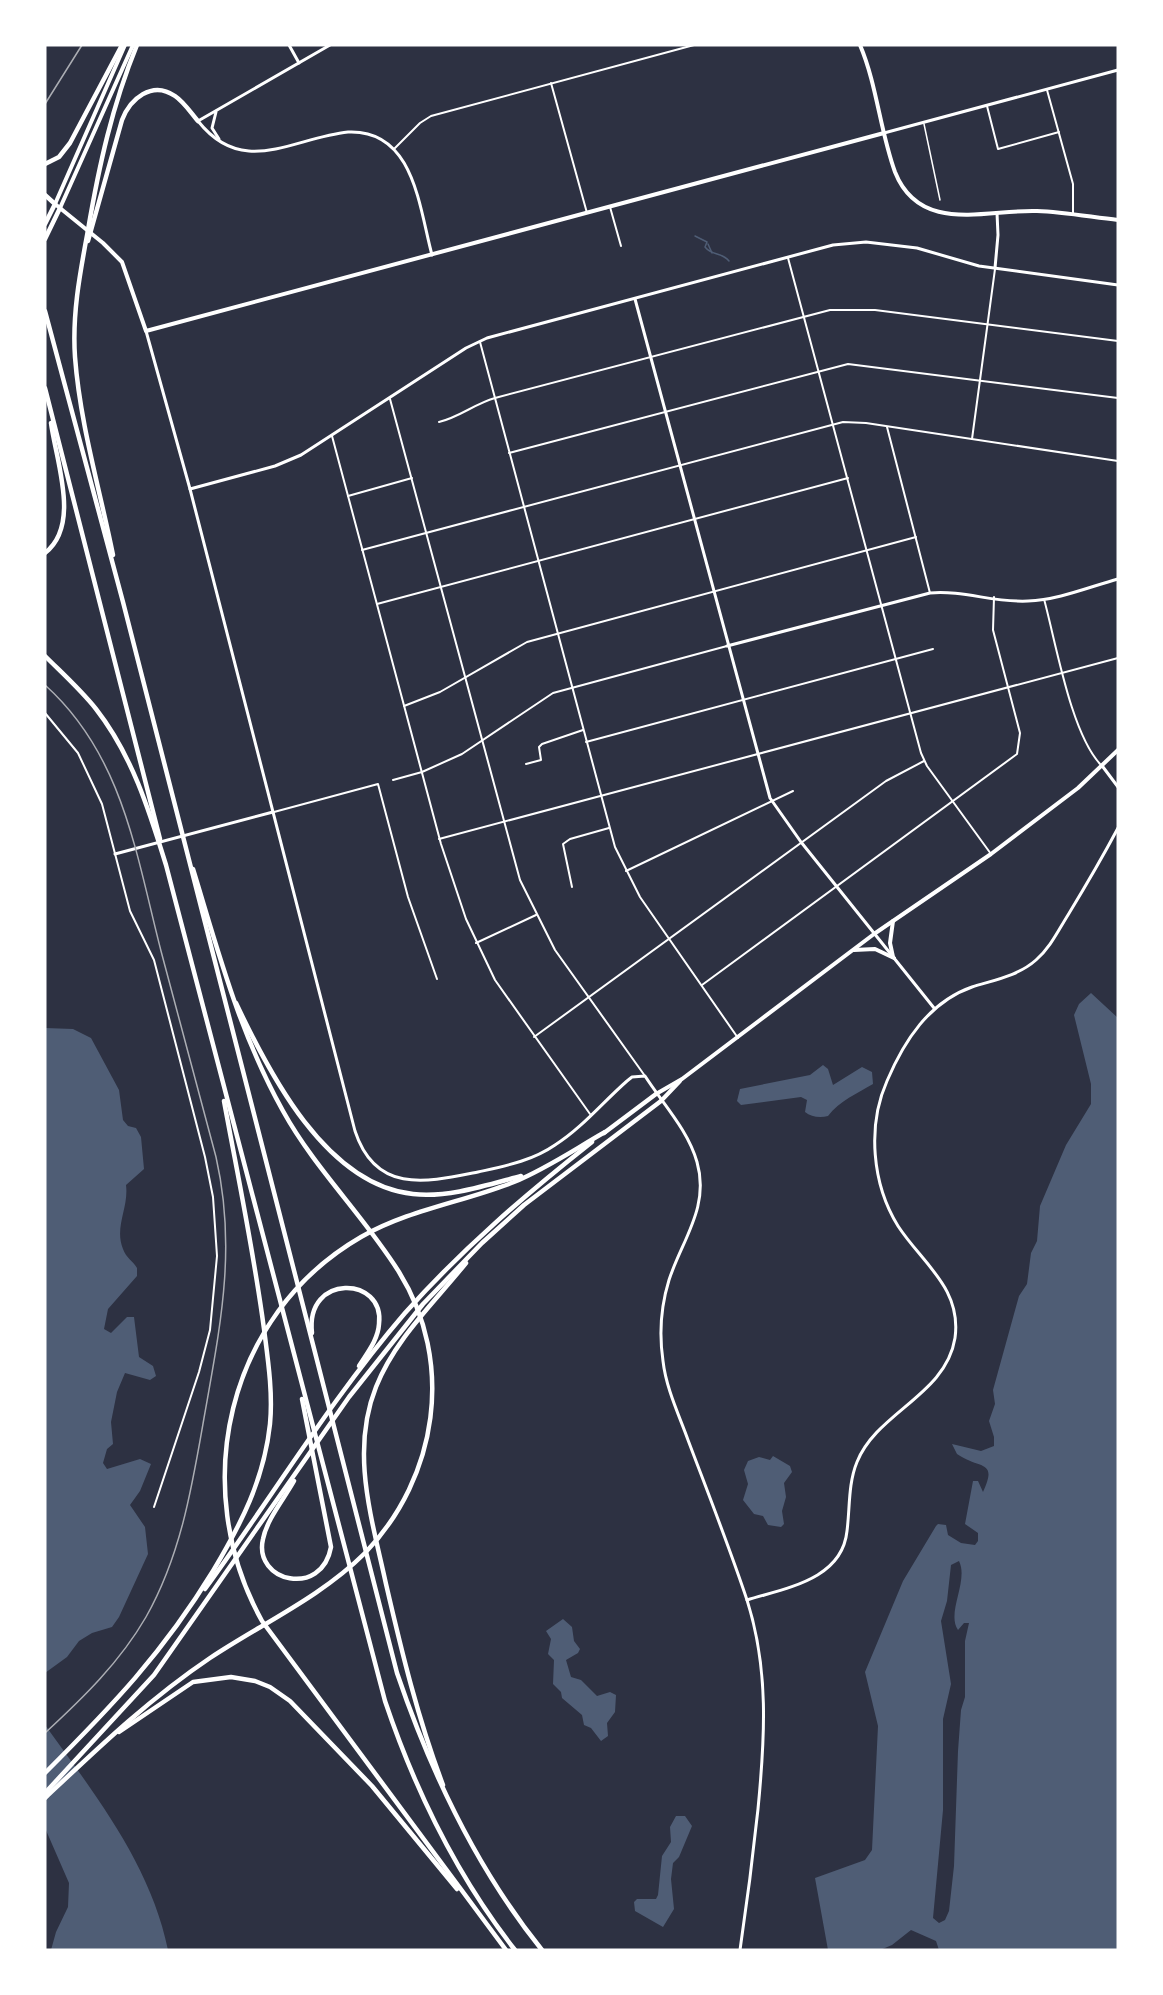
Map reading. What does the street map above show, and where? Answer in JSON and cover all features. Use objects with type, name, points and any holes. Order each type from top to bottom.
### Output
[{"type":"highway","points":[[45,164],[59,157],[70,143],[123,45]]},
{"type":"highway","points":[[123,602],[76,369],[74,326],[82,264],[103,146],[135,45]]},
{"type":"highway","points":[[82,264],[122,120],[131,101],[148,91],[166,92],[175,96],[198,121]]},
{"type":"highway","points":[[45,195],[55,204],[45,224]]},
{"type":"highway","points":[[45,239],[60,208]]},
{"type":"highway","points":[[45,311],[123,602],[397,1673],[421,1740],[453,1810],[488,1873],[543,1950]]},
{"type":"highway","points":[[45,388],[156,817],[215,1057],[377,1676],[396,1734],[424,1800],[452,1854],[515,1950]]},
{"type":"highway","points":[[45,553],[60,537],[65,514],[48,399]]},
{"type":"highway","points":[[45,656],[95,708],[115,736],[137,779],[166,865]]},
{"type":"highway","points":[[45,1798],[92,1753],[175,1683],[335,1579],[365,1552],[386,1527],[413,1480],[429,1435],[434,1393],[428,1338],[418,1308],[379,1243],[285,1115],[250,1045],[226,981],[184,844]]},
{"type":"highway","points":[[226,981],[251,1035],[284,1092],[331,1150],[369,1181],[401,1192],[435,1195],[535,1172]]},
{"type":"highway","points":[[186,1615],[247,1512],[260,1476],[271,1413],[265,1337],[254,1257],[215,1057]]},
{"type":"highway","points":[[45,1773],[125,1692],[186,1615],[348,1385],[405,1313],[456,1258],[521,1198],[656,1094]]},
{"type":"highway","points":[[45,1793],[136,1696],[173,1650],[349,1397],[399,1331],[482,1244],[524,1205],[661,1101]]},
{"type":"highway","points":[[506,1950],[274,1640],[255,1610],[234,1558],[225,1514],[223,1473],[228,1430],[237,1391],[254,1352],[284,1305],[312,1274],[337,1252],[396,1220],[491,1190],[535,1172],[605,1132]]},
{"type":"highway","points":[[453,1810],[423,1730],[408,1678],[367,1493],[363,1453],[371,1402],[389,1360],[406,1335],[482,1244]]},
{"type":"highway","points":[[318,1365],[311,1320],[316,1305],[324,1295],[336,1289],[347,1287],[363,1292],[375,1303],[379,1326],[376,1338],[348,1385]]},
{"type":"highway","points":[[298,1372],[331,1546],[327,1562],[318,1572],[307,1578],[293,1580],[276,1573],[267,1563],[262,1541],[303,1465]]},
{"type":"highway","points":[[100,1746],[193,1682],[231,1677],[263,1684],[290,1701],[365,1778],[449,1881],[466,1897]]},
{"type":"main road","points":[[123,45],[55,204],[104,243],[126,268],[146,331],[884,133]]},
{"type":"main road","points":[[60,208],[135,45]]},
{"type":"main road","points":[[860,45],[898,177],[919,202],[936,211],[956,216],[1036,211],[1118,220]]},
{"type":"main road","points":[[656,1094],[738,1038],[874,934],[991,854],[1103,767],[1118,750]]},
{"type":"main road","points":[[893,921],[890,943],[894,958]]},
{"type":"main road","points":[[854,950],[874,949],[894,958]]},
{"type":"main road","points":[[661,1101],[682,1078]]},
{"type":"street","points":[[289,45],[299,63]]},
{"type":"street","points":[[330,45],[198,121],[222,143],[243,152],[259,153],[339,133],[358,132],[378,137],[395,148],[409,170],[432,255]]},
{"type":"street","points":[[395,148],[420,123],[431,116],[694,45]]},
{"type":"street","points":[[884,133],[1118,70]]},
{"type":"street","points":[[551,83],[587,213]]},
{"type":"street","points":[[1047,90],[1073,184],[1072,214]]},
{"type":"street","points":[[986,106],[998,149],[1059,132]]},
{"type":"street","points":[[217,110],[212,128],[222,143]]},
{"type":"street","points":[[610,207],[621,246]]},
{"type":"street","points":[[972,439],[995,268],[998,235],[997,212]]},
{"type":"street","points":[[190,489],[281,464],[332,436],[480,341],[843,243],[866,242],[927,249],[995,268],[1118,285]]},
{"type":"street","points":[[788,258],[924,761],[991,854]]},
{"type":"street","points":[[634,298],[756,754],[772,801],[836,887],[934,1008]]},
{"type":"street","points":[[439,422],[458,418],[473,405],[495,398],[805,315],[865,309],[1118,341]]},
{"type":"street","points":[[146,331],[190,489],[356,1131],[364,1149],[376,1164],[398,1178],[421,1182],[501,1167],[525,1160],[554,1147],[632,1077],[645,1077]]},
{"type":"street","points":[[480,341],[609,828],[626,871],[668,940],[738,1038]]},
{"type":"street","points":[[509,453],[819,370],[855,364],[1118,398]]},
{"type":"street","points":[[390,399],[520,880],[555,950],[688,1140],[701,1178],[698,1212],[670,1277],[664,1299],[661,1330],[663,1365],[747,1600],[761,1660],[765,1721],[752,1869],[740,1950]]},
{"type":"street","points":[[362,550],[680,467],[834,424],[852,422],[886,426],[1118,461]]},
{"type":"street","points":[[886,426],[930,592]]},
{"type":"street","points":[[332,436],[449,875],[495,980],[590,1114]]},
{"type":"street","points":[[348,496],[412,478]]},
{"type":"street","points":[[377,604],[848,478]]},
{"type":"street","points":[[404,706],[440,692],[513,648],[557,633],[916,537]]},
{"type":"street","points":[[393,780],[442,764],[482,740],[535,702],[572,687],[930,592],[1025,601],[1044,599],[1118,579]]},
{"type":"street","points":[[702,985],[1012,759],[1020,745],[1020,733],[992,626],[994,597]]},
{"type":"street","points":[[1044,599],[1082,736],[1092,756],[1118,787]]},
{"type":"street","points":[[586,742],[933,649]]},
{"type":"street","points":[[440,839],[1118,658]]},
{"type":"street","points":[[45,713],[68,739],[90,775],[102,804],[130,911],[154,960],[206,1157],[217,1228],[216,1285],[210,1330],[154,1507]]},
{"type":"street","points":[[526,764],[541,760],[539,747],[542,744],[583,730]]},
{"type":"street","points":[[534,1037],[886,781],[924,761]]},
{"type":"street","points":[[115,854],[378,784],[408,897],[437,979]]},
{"type":"street","points":[[626,871],[793,791]]},
{"type":"street","points":[[572,887],[563,844],[570,839],[609,828]]},
{"type":"street","points":[[747,1600],[812,1579],[837,1558],[847,1534],[850,1487],[859,1457],[880,1428],[935,1379],[951,1353],[956,1326],[950,1296],[939,1277],[893,1216],[879,1177],[875,1148],[877,1112],[888,1078],[912,1034],[934,1008],[969,988],[1015,974],[1046,950],[1117,835],[1118,828]]},
{"type":"street","points":[[477,943],[536,915]]},
{"type":"lane","points":[[923,123],[940,200]]},
{"type":"water","points":[[1091,993],[1118,1018],[1118,1950],[939,1950],[936,1941],[911,1930],[892,1945],[880,1950],[828,1950],[815,1878],[865,1860],[872,1850],[878,1726],[865,1672],[903,1581],[936,1526],[946,1525],[948,1535],[961,1543],[975,1545],[978,1541],[978,1533],[965,1524],[973,1481],[978,1481],[983,1492],[987,1482],[987,1470],[957,1454],[952,1444],[981,1451],[994,1446],[989,1421],[995,1404],[993,1390],[1019,1296],[1027,1284],[1031,1253],[1037,1241],[1040,1206],[1066,1145],[1091,1104],[1091,1084],[1074,1015],[1079,1004]],"holes":[[[959,1561],[961,1569],[954,1615],[958,1630],[964,1623],[969,1623],[965,1641],[965,1697],[961,1710],[954,1866],[949,1911],[945,1920],[939,1923],[933,1918],[943,1810],[943,1719],[951,1684],[941,1621],[947,1601],[951,1565]]]},
{"type":"water","points":[[45,1028],[73,1029],[91,1038],[119,1090],[123,1120],[128,1126],[136,1128],[141,1137],[144,1169],[126,1185],[126,1202],[120,1233],[123,1249],[137,1268],[137,1276],[108,1309],[104,1329],[111,1333],[127,1317],[134,1317],[139,1357],[153,1366],[156,1376],[150,1380],[125,1373],[117,1392],[111,1422],[113,1444],[107,1449],[103,1463],[107,1469],[140,1459],[151,1464],[140,1491],[130,1505],[145,1527],[148,1554],[119,1617],[112,1627],[92,1633],[79,1641],[67,1657],[45,1673]]},
{"type":"water","points":[[823,1065],[828,1069],[833,1085],[862,1067],[872,1072],[873,1084],[843,1102],[825,1117],[813,1116],[805,1112],[807,1100],[801,1097],[741,1105],[737,1101],[740,1089],[810,1075]]},
{"type":"water","points":[[773,1456],[790,1466],[792,1472],[784,1483],[786,1497],[782,1511],[784,1524],[781,1527],[768,1525],[763,1516],[754,1514],[743,1500],[748,1484],[744,1470],[748,1461],[759,1457],[770,1460]]},
{"type":"water","points":[[563,1619],[572,1627],[574,1641],[580,1649],[578,1653],[566,1660],[571,1677],[581,1680],[597,1696],[610,1692],[616,1695],[615,1712],[607,1723],[608,1736],[601,1741],[591,1728],[584,1725],[582,1715],[562,1698],[561,1692],[553,1684],[554,1660],[548,1654],[551,1639],[546,1631]]},
{"type":"water","points":[[45,1725],[101,1804],[135,1859],[160,1919],[168,1950],[51,1950],[56,1932],[68,1907],[69,1883],[45,1828]]},
{"type":"water","points":[[676,1816],[685,1816],[692,1826],[679,1857],[673,1863],[671,1879],[674,1909],[663,1927],[635,1911],[634,1902],[637,1899],[656,1899],[658,1895],[662,1856],[671,1842],[670,1827]]},
{"type":"waterway","points":[[695,236],[707,242],[705,247],[708,250],[729,261]]},
{"type":"waterway","points":[[708,244],[712,253]]},
{"type":"railway","points":[[45,104],[82,45]]},
{"type":"railway","points":[[45,685],[71,713],[93,742],[123,808],[216,1157],[222,1191],[226,1256],[216,1352],[195,1469],[184,1520],[168,1569],[146,1617],[125,1649],[87,1693],[45,1733]]}]
